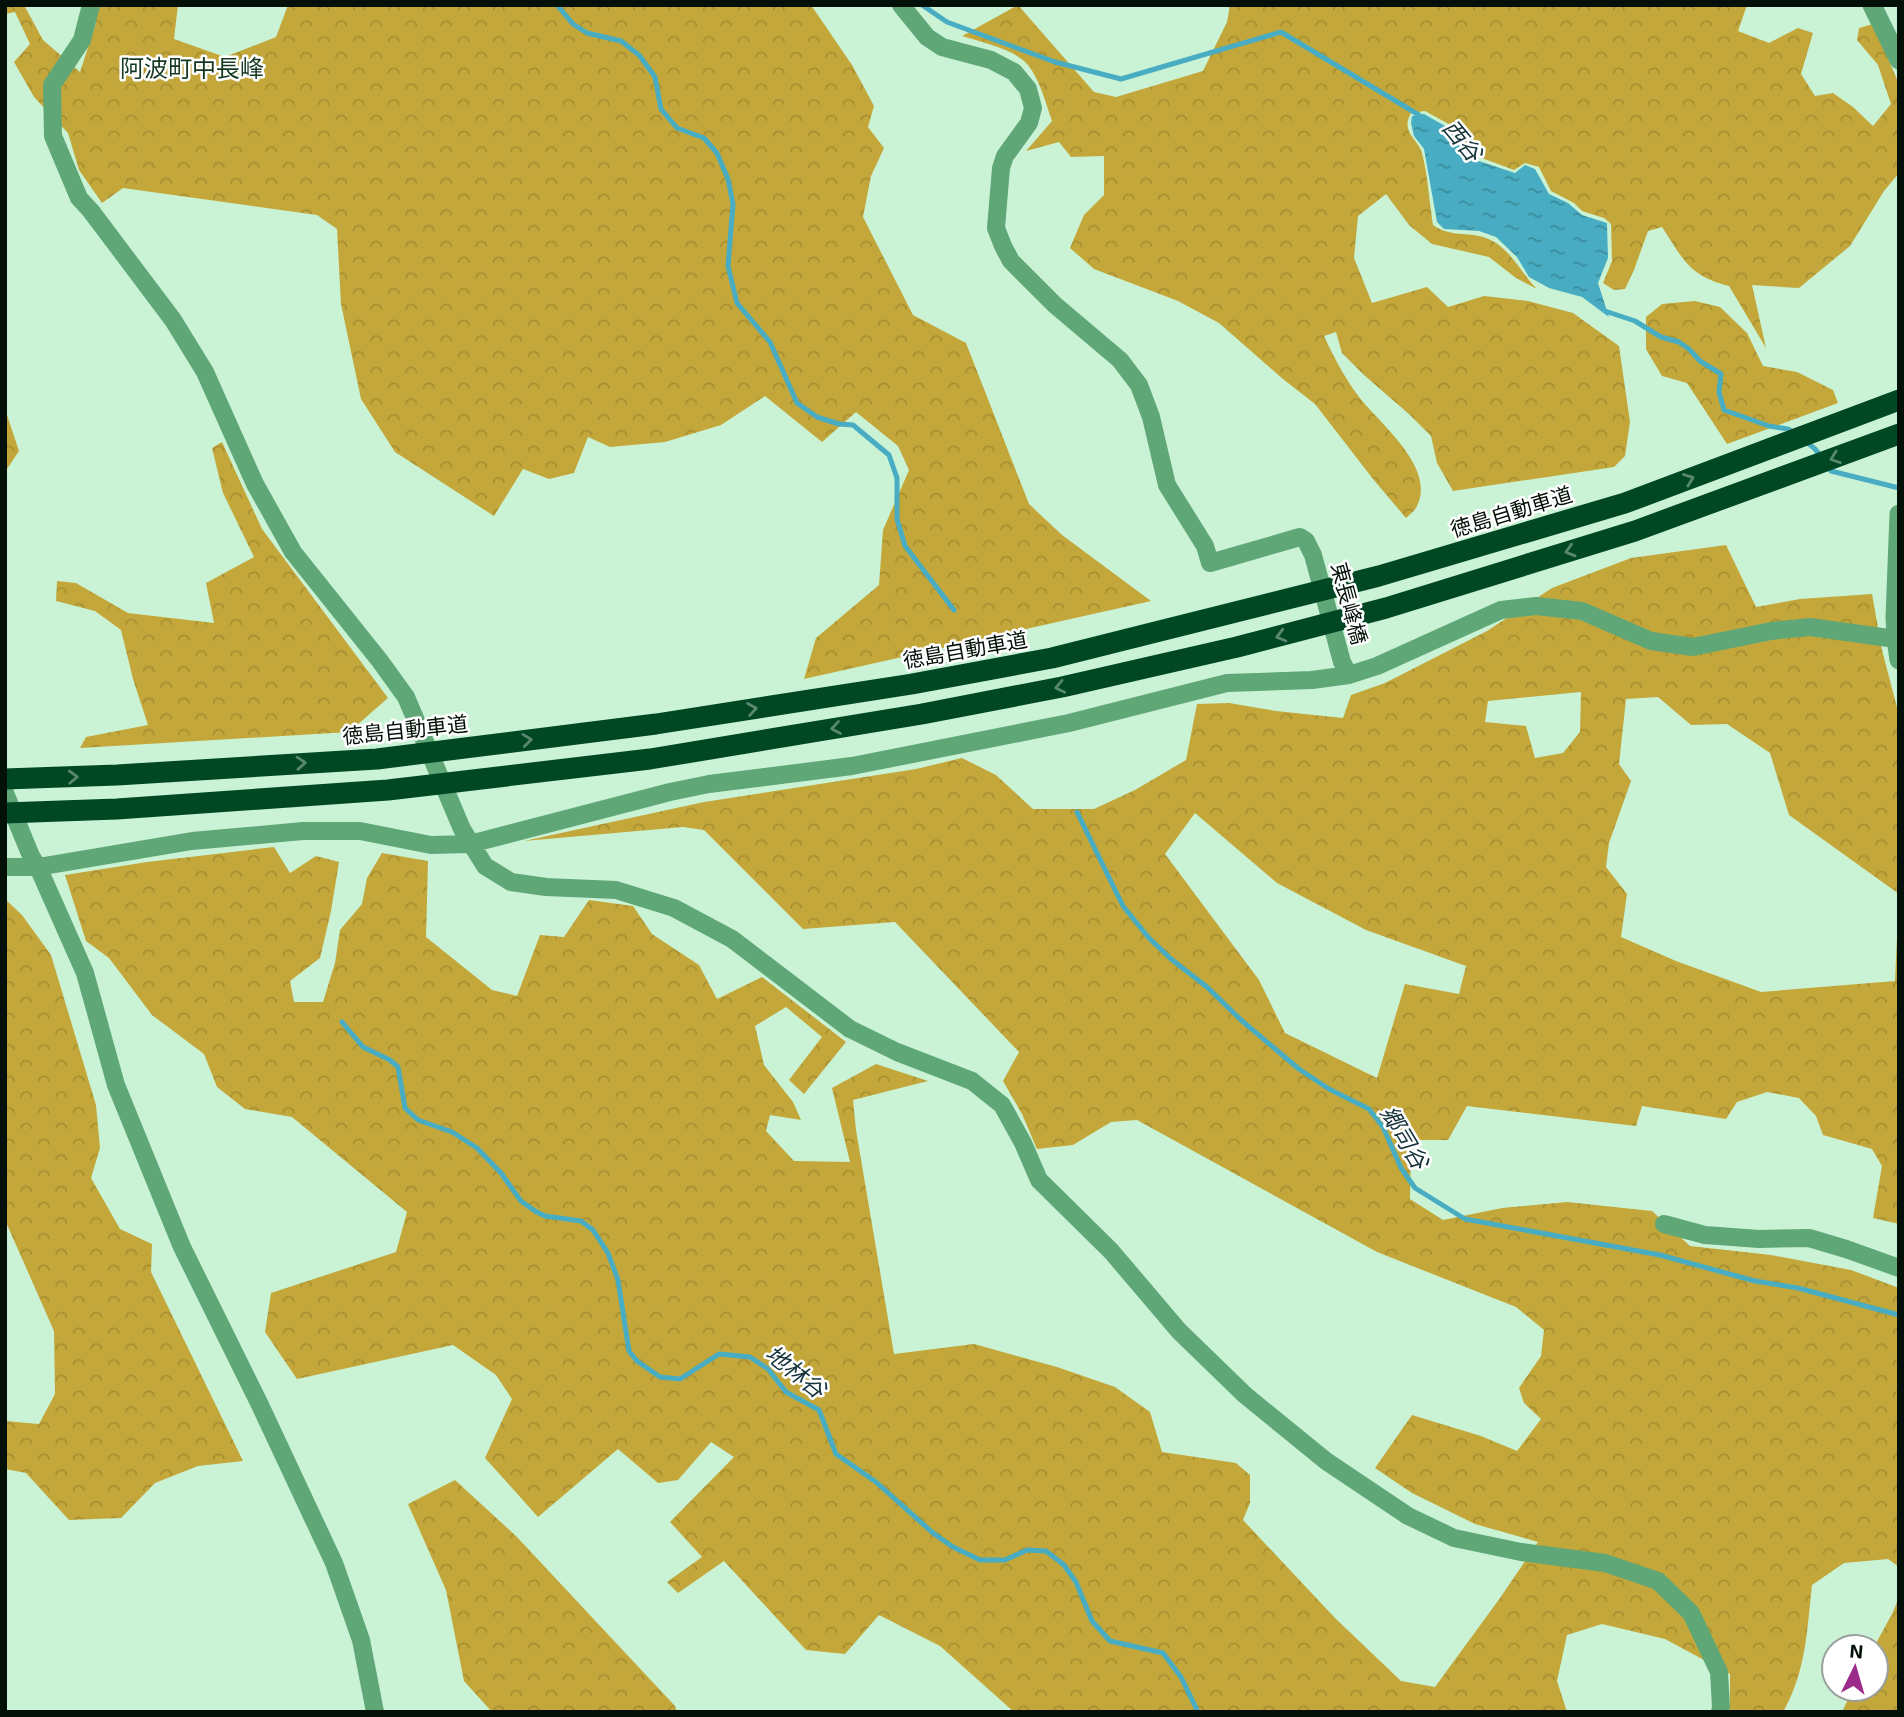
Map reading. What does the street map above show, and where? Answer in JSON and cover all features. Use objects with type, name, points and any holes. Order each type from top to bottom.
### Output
[{"type":"highway","name":"徳島自動車道","points":[[5,779],[377,759],[656,724],[912,684],[1052,658],[1379,576],[1625,503],[1899,400]]},
{"type":"highway","points":[[5,813],[117,809],[388,790],[650,759],[922,714],[1062,687],[1237,647],[1387,608],[1635,531],[1899,434]]},
{"type":"street","points":[[91,5],[82,40],[52,85],[53,136],[79,198],[173,320],[205,372],[255,484],[293,552],[406,697],[466,836],[485,866],[511,882],[546,887],[616,890],[674,908],[732,939],[850,1029],[897,1052],[972,1081],[1002,1105],[1039,1180],[1111,1251],[1179,1331],[1245,1395],[1326,1461],[1408,1516],[1454,1538],[1521,1552],[1605,1563],[1658,1581],[1691,1613],[1697,1625],[1719,1672],[1720,1712]]},
{"type":"street","name":"東長峰橋","points":[[901,5],[927,37],[942,47],[991,60],[1014,72],[1028,89],[1033,108],[1029,124],[1005,156],[1001,168],[996,228],[1011,261],[1055,305],[1120,360],[1139,385],[1151,417],[1167,485],[1205,546],[1210,563],[1300,537],[1306,541],[1314,555],[1345,669]]},
{"type":"street","points":[[1872,5],[1899,60]]},
{"type":"street","points":[[1899,514],[1895,617],[1899,660]]},
{"type":"street","points":[[5,867],[192,841],[303,831],[360,831],[431,845],[570,817],[670,792],[866,764],[1069,723],[1227,682],[1312,680],[1345,669],[1377,666],[1501,610],[1536,606],[1582,611],[1651,641],[1693,647],[1772,631],[1810,627],[1896,639]]},
{"type":"street","points":[[5,793],[85,972],[116,1085],[182,1247],[334,1563],[361,1640],[375,1712]]},
{"type":"street","points":[[1664,1224],[1705,1235],[1759,1239],[1809,1238],[1899,1268]]},
{"type":"green space","points":[[5,5],[24,5],[43,40],[80,72],[95,26],[98,5],[178,5],[174,39],[225,57],[276,37],[288,5],[811,5],[852,65],[874,106],[868,127],[884,148],[871,176],[863,217],[913,315],[966,343],[1029,504],[1062,535],[1151,601],[804,679],[816,638],[879,585],[883,530],[909,470],[898,446],[856,412],[822,442],[765,396],[721,425],[665,442],[610,447],[588,437],[574,473],[549,479],[523,469],[494,516],[395,452],[361,399],[341,304],[337,229],[317,215],[123,188],[102,203],[79,170],[68,133],[34,97],[14,62],[30,44],[15,12],[5,14]]},
{"type":"green space","points":[[1018,5],[1094,92],[1116,97],[1203,71],[1227,22],[1230,5],[1747,5],[1738,31],[1769,43],[1798,28],[1813,33],[1801,74],[1815,96],[1833,93],[1873,126],[1891,104],[1878,65],[1857,40],[1859,28],[1873,24],[1899,84],[1899,173],[1884,191],[1850,246],[1799,288],[1752,285],[1766,348],[1729,286],[1705,277],[1688,265],[1662,227],[1648,231],[1625,289],[1614,290],[1603,283],[1612,261],[1611,224],[1604,218],[1582,211],[1574,203],[1551,191],[1539,167],[1525,163],[1514,170],[1479,157],[1463,142],[1454,127],[1425,111],[1411,113],[1408,125],[1422,153],[1433,225],[1446,232],[1479,236],[1494,242],[1508,253],[1537,289],[1516,278],[1489,257],[1432,244],[1409,225],[1386,194],[1358,216],[1354,258],[1372,303],[1427,287],[1448,307],[1484,296],[1528,301],[1573,313],[1619,346],[1630,422],[1625,456],[1614,467],[1453,491],[1437,463],[1431,436],[1342,353],[1336,332],[1324,336],[1354,390],[1413,461],[1421,491],[1416,508],[1406,518],[1315,404],[1219,323],[1178,301],[1094,269],[1070,248],[1084,215],[1104,195],[1104,156],[1071,157],[1059,142],[1026,151],[1052,121],[1036,78],[1028,65],[1014,54],[962,36]]},
{"type":"green space","points":[[1695,301],[1720,307],[1747,333],[1763,366],[1797,372],[1833,390],[1838,403],[1727,444],[1687,383],[1662,376],[1646,349],[1646,317],[1662,304]]},
{"type":"green space","points":[[5,409],[19,451],[5,472]]},
{"type":"green space","points":[[222,442],[262,529],[388,698],[349,732],[80,748],[86,737],[148,725],[121,630],[95,611],[56,601],[57,581],[76,583],[128,613],[214,623],[206,583],[254,557],[223,493],[212,448]]},
{"type":"green space","points":[[1726,545],[1756,607],[1800,599],[1872,594],[1882,650],[1899,715],[1899,894],[1899,1224],[1873,1218],[1882,1166],[1872,1149],[1823,1135],[1816,1116],[1799,1098],[1767,1092],[1737,1102],[1726,1119],[1642,1106],[1636,1126],[1467,1106],[1448,1140],[1411,1140],[1410,1199],[1443,1220],[1502,1208],[1567,1202],[1652,1211],[1690,1246],[1771,1255],[1851,1270],[1899,1288],[1899,1567],[1888,1559],[1844,1563],[1812,1585],[1801,1666],[1797,1682],[1783,1712],[1730,1712],[1730,1674],[1665,1639],[1602,1624],[1567,1635],[1557,1681],[1567,1712],[1014,1712],[940,1646],[879,1615],[845,1654],[806,1650],[724,1561],[678,1593],[667,1582],[702,1557],[670,1522],[734,1457],[711,1442],[678,1480],[658,1483],[618,1449],[538,1517],[485,1458],[512,1399],[496,1375],[453,1345],[297,1379],[265,1332],[271,1293],[396,1252],[407,1212],[292,1117],[245,1109],[217,1087],[204,1054],[152,1015],[109,958],[86,941],[65,875],[274,847],[290,873],[316,856],[339,862],[320,958],[290,981],[294,1002],[323,1002],[335,963],[340,930],[362,904],[367,878],[382,853],[428,861],[426,937],[492,990],[517,996],[540,935],[564,937],[589,900],[633,906],[652,934],[699,965],[717,999],[762,977],[846,1042],[804,1094],[789,1080],[822,1037],[786,1007],[755,1026],[764,1065],[793,1102],[801,1120],[770,1115],[766,1131],[794,1161],[850,1162],[832,1088],[876,1064],[928,1081],[853,1100],[894,1354],[974,1344],[1057,1367],[1115,1387],[1150,1412],[1162,1452],[1236,1463],[1250,1475],[1250,1503],[1243,1520],[1335,1618],[1401,1681],[1435,1687],[1538,1542],[1475,1524],[1412,1493],[1375,1468],[1412,1415],[1481,1436],[1517,1451],[1541,1419],[1524,1403],[1519,1388],[1541,1356],[1544,1330],[1516,1307],[1377,1252],[1137,1120],[1111,1122],[1073,1145],[1037,1149],[1022,1114],[1003,1081],[1019,1052],[895,922],[803,929],[704,830],[683,827],[524,841],[704,802],[916,769],[962,758],[996,775],[1033,809],[1094,809],[1135,790],[1186,760],[1197,704],[1229,703],[1343,718],[1351,695],[1385,683],[1487,631],[1552,588],[1631,558]],"holes":[[[1581,692],[1580,732],[1563,753],[1535,758],[1526,726],[1485,722],[1488,701]],[[1658,697],[1691,725],[1727,724],[1770,753],[1789,815],[1899,894],[1895,981],[1761,992],[1676,961],[1621,937],[1627,894],[1606,867],[1609,843],[1631,781],[1619,764],[1626,699]],[[1195,813],[1277,883],[1366,930],[1466,966],[1459,994],[1405,984],[1377,1078],[1285,1033],[1259,980],[1165,854]]]},
{"type":"green space","points":[[5,899],[22,915],[51,955],[96,1105],[100,1148],[91,1178],[120,1229],[152,1244],[151,1272],[243,1461],[198,1466],[155,1483],[121,1518],[69,1520],[26,1473],[5,1469],[5,1421],[39,1424],[55,1394],[54,1331],[5,1220]]},
{"type":"green space","points":[[455,1480],[516,1536],[675,1706],[677,1712],[492,1712],[464,1681],[446,1590],[408,1504]]},
{"type":"green space","points":[[1899,1597],[1899,1712],[1842,1712],[1846,1703],[1890,1703],[1890,1633],[1882,1633]]},
{"type":"water","points":[[1424,114],[1454,131],[1461,145],[1479,161],[1515,173],[1525,165],[1535,169],[1549,194],[1568,203],[1582,215],[1607,223],[1608,258],[1598,283],[1609,317],[1582,297],[1549,288],[1529,277],[1517,257],[1496,237],[1479,231],[1444,229],[1437,222],[1424,149],[1414,136],[1411,123],[1412,116]]},
{"type":"waterway","name":"郷司谷","points":[[557,5],[573,24],[587,33],[621,41],[639,55],[655,77],[661,109],[677,128],[704,138],[717,153],[728,179],[733,204],[728,266],[737,303],[770,342],[797,403],[817,417],[853,425],[889,455],[897,478],[897,519],[905,546],[954,610]]},
{"type":"waterway","name":"西谷","points":[[922,5],[947,22],[1055,62],[1121,79],[1281,32],[1422,118]]},
{"type":"waterway","name":"西谷","points":[[1602,308],[1635,321],[1661,337],[1679,342],[1700,361],[1721,374],[1719,392],[1724,410],[1795,433]]},
{"type":"waterway","name":"西谷","points":[[1805,441],[1821,456]]},
{"type":"waterway","name":"西谷","points":[[1828,467],[1831,471],[1899,488]]},
{"type":"waterway","name":"郷司谷","points":[[1077,812],[1123,906],[1149,938],[1299,1069],[1329,1089],[1369,1109],[1383,1127],[1401,1168],[1415,1188],[1465,1219],[1660,1255],[1899,1315]]},
{"type":"waterway","name":"地林谷","points":[[342,1022],[363,1047],[390,1060],[398,1067],[405,1108],[418,1120],[452,1132],[477,1148],[501,1173],[521,1201],[535,1211],[545,1216],[581,1221],[593,1230],[608,1253],[618,1280],[629,1351],[637,1361],[660,1377],[680,1379],[719,1354],[750,1357],[768,1369],[786,1392],[819,1410],[836,1454],[876,1482],[933,1533],[953,1547],[980,1560],[1005,1560],[1027,1550],[1046,1551],[1064,1565],[1076,1582],[1092,1621],[1110,1641],[1163,1653],[1181,1677],[1198,1712]]},
{"type":"district","name":"阿波町中長峰","points":[[192,67]]}]
